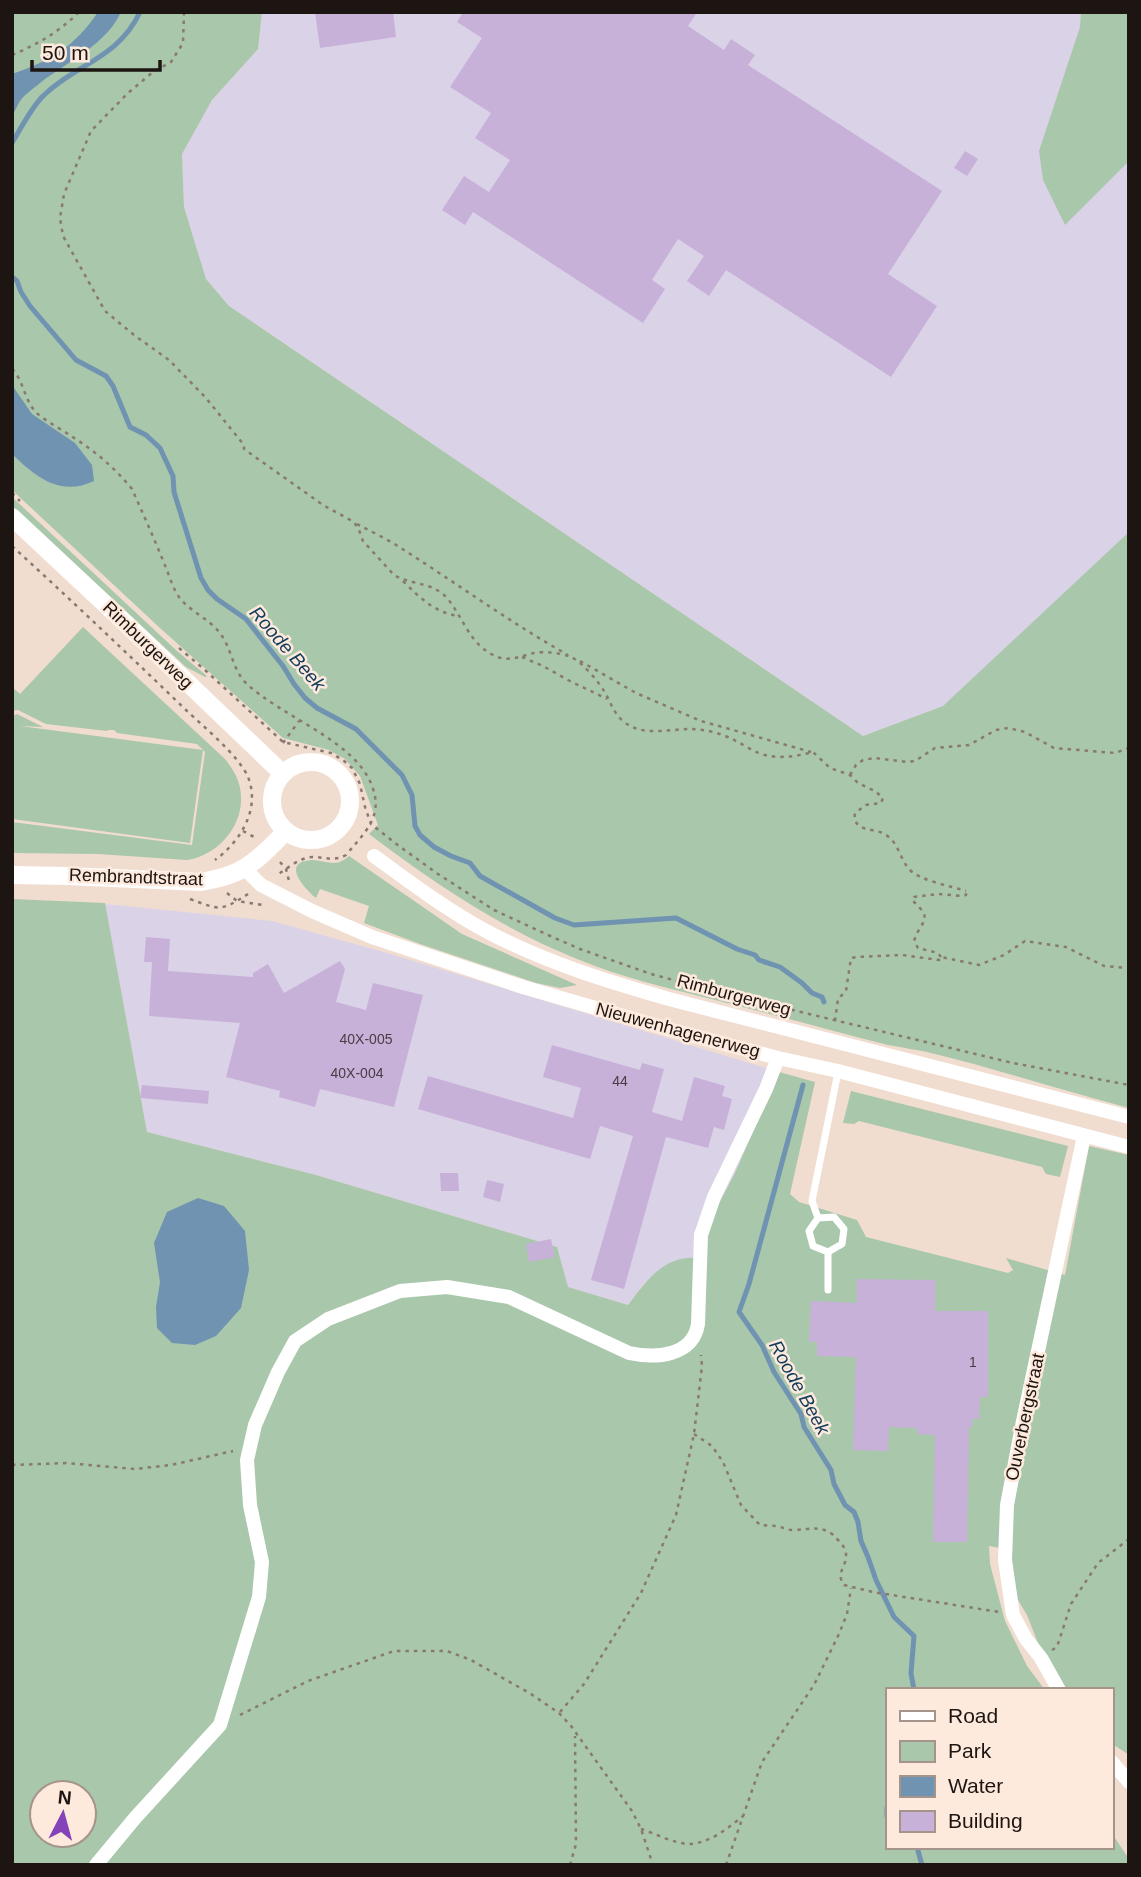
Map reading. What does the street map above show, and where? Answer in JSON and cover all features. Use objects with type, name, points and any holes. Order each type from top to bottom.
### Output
[{"type":"street","name":"Rimburgerweg","points":[[12,517],[283,774]]},
{"type":"street","points":[[307,762],[325,765],[334,770],[345,783],[349,801],[345,819],[332,833],[324,837],[304,839],[286,831],[274,814],[272,803],[276,782],[290,768],[307,762]]},
{"type":"street","name":"Rembrandtstraat","points":[[12,875],[201,882],[244,868],[286,831]]},
{"type":"street","name":"Rimburgerweg","points":[[374,856],[424,893],[487,932],[602,980],[1129,1117]]},
{"type":"street","name":"Nieuwenhagenerweg","points":[[244,868],[261,885],[372,937],[523,987],[778,1058],[838,1071],[1129,1147]]},
{"type":"street","points":[[96,1865],[220,1725],[259,1597],[262,1562],[250,1505],[247,1460],[255,1425],[295,1341],[327,1319],[400,1291],[447,1287],[509,1297],[629,1353],[648,1357],[667,1354],[688,1345],[696,1334],[701,1235],[714,1197],[778,1058]]},
{"type":"street","name":"Ouverbergstraat","points":[[1058,1688],[1013,1615],[1005,1560],[1007,1505],[1084,1136]]},
{"type":"street","points":[[1113,1763],[1129,1782]]},
{"type":"lane","points":[[818,1218],[812,1201],[838,1071]]},
{"type":"lane","points":[[818,1218],[834,1217],[844,1228],[842,1244],[828,1252]]},
{"type":"lane","points":[[818,1218],[809,1231],[813,1246],[828,1252]]},
{"type":"lane","points":[[828,1252],[828,1290]]},
{"type":"path","points":[[12,55],[52,36],[79,12]]},
{"type":"path","points":[[184,12],[183,43],[171,62],[153,72],[128,93],[91,131],[64,194],[60,218],[63,236],[106,311],[169,360],[206,398],[244,445],[244,449],[323,505],[402,549],[507,618],[636,693],[701,721],[813,752],[830,768],[850,775],[858,783],[875,791],[883,798],[881,803],[866,805],[855,813],[853,817],[857,824],[864,829],[887,835],[896,844],[911,871],[923,878],[967,892],[962,896],[938,894],[914,897],[912,900],[922,909],[925,918],[925,923],[916,933],[914,941],[918,948],[937,953],[941,957],[979,965],[1004,955],[1025,941],[1066,947],[1104,966],[1129,968]]},
{"type":"path","points":[[12,369],[22,384],[27,400],[40,415],[94,451],[122,476],[132,489],[179,596],[216,628],[239,675],[257,692],[349,752],[370,780],[375,799],[372,824],[346,855],[333,860],[312,857],[286,869]]},
{"type":"path","points":[[354,522],[363,541],[394,575],[442,613],[458,616]]},
{"type":"path","name":"Rembrandtstraat","points":[[12,546],[86,613],[241,766],[248,778],[250,809],[243,831],[227,852],[213,862]]},
{"type":"path","points":[[400,579],[435,589],[446,597],[465,629],[481,647],[495,656],[513,659],[536,653],[558,653],[573,658],[603,689],[614,712],[636,729],[694,729],[722,734],[766,755],[796,757],[813,752]]},
{"type":"path","points":[[522,657],[608,699]]},
{"type":"path","points":[[299,721],[283,742],[331,753],[352,768],[360,784],[372,824]]},
{"type":"path","points":[[850,775],[863,760],[875,758],[915,761],[935,748],[969,745],[996,730],[1008,728],[1025,732],[1054,748],[1115,753],[1129,748]]},
{"type":"path","name":"Rimburgerweg","points":[[372,824],[438,874],[494,909],[559,940],[650,974],[1013,1063],[1129,1085]]},
{"type":"path","points":[[911,956],[918,948]]},
{"type":"path","points":[[835,1021],[838,999],[846,991],[851,958],[886,955],[939,960],[941,957]]},
{"type":"path","points":[[559,1713],[584,1684],[641,1593],[676,1514],[694,1434],[702,1366],[696,1334]]},
{"type":"path","points":[[694,1434],[712,1446],[723,1462],[741,1505],[760,1525],[789,1530],[826,1530],[835,1536],[847,1557],[840,1574],[844,1585],[1013,1615]]},
{"type":"path","points":[[12,1465],[67,1463],[135,1469],[171,1465],[250,1447]]},
{"type":"path","points":[[1041,1658],[1057,1647],[1071,1604],[1098,1563],[1129,1539]]},
{"type":"path","points":[[726,1865],[762,1762],[814,1685],[847,1614],[850,1588]]},
{"type":"path","points":[[220,1725],[308,1681],[359,1662],[394,1651],[447,1651],[471,1660],[559,1713],[621,1793],[641,1829],[653,1865]]},
{"type":"path","points":[[570,1865],[576,1844],[575,1734]]},
{"type":"path","points":[[641,1829],[687,1844],[702,1842],[722,1833],[743,1816]]},
{"type":"shaded area","points":[[262,12],[1129,12],[1129,556],[943,706],[863,736],[229,306],[206,279],[184,207],[182,154],[212,100],[258,49]]},
{"type":"shaded area","points":[[105,904],[272,921],[387,953],[779,1072],[735,1173],[705,1230],[698,1258],[644,1283],[628,1305],[567,1287],[557,1247],[316,1175],[147,1132]]},
{"type":"green space","points":[[12,12],[262,12],[258,49],[212,100],[182,154],[184,207],[206,279],[229,306],[863,736],[943,706],[1129,532],[1129,1108],[959,1060],[888,1045],[630,977],[594,966],[522,934],[444,887],[369,834],[378,825],[360,776],[345,759],[329,750],[283,738],[12,490]]},
{"type":"green space","points":[[1081,12],[1129,12],[1129,161],[1065,225],[1043,180],[1039,151],[1080,27]]},
{"type":"green space","points":[[12,497],[207,676],[186,667],[12,506]]},
{"type":"green space","points":[[83,627],[225,759],[238,780],[241,801],[235,824],[220,844],[199,857],[187,860],[98,854],[12,853],[12,822],[192,845],[205,752],[197,744],[117,733],[114,730],[46,724],[18,710],[12,711],[12,687],[20,694]]},
{"type":"green space","points":[[17,714],[43,727],[20,726],[203,750],[190,843],[12,819],[12,716]]},
{"type":"green space","points":[[349,856],[462,934],[577,985],[560,988],[536,983],[364,923],[369,906],[320,889],[316,898],[301,882],[296,870],[297,865],[302,862],[312,860],[336,863]]},
{"type":"green space","points":[[12,899],[105,903],[147,1132],[316,1175],[557,1247],[568,1287],[628,1305],[657,1271],[675,1261],[698,1258],[705,1230],[735,1173],[779,1072],[815,1082],[790,1194],[799,1202],[857,1220],[866,1237],[1008,1273],[1013,1270],[1006,1258],[1065,1275],[1089,1146],[1129,1155],[1129,1755],[1113,1744],[1113,1688],[1062,1688],[1043,1656],[1027,1615],[1012,1590],[1006,1549],[989,1546],[990,1564],[1005,1621],[1027,1666],[1044,1688],[886,1688],[886,1849],[1113,1849],[1113,1835],[1129,1859],[1129,1865],[12,1865]]},
{"type":"green space","points":[[851,1091],[1068,1146],[1060,1177],[1046,1174],[1042,1167],[859,1121],[854,1124],[843,1123]]},
{"type":"water","points":[[98,12],[121,12],[106,34],[96,43],[24,96],[12,116],[12,74],[39,64],[61,51]]},
{"type":"water","points":[[12,385],[32,414],[75,443],[92,465],[94,481],[70,487],[59,486],[40,477],[12,454]]},
{"type":"water","points":[[198,1198],[224,1206],[245,1231],[249,1270],[241,1308],[216,1336],[195,1345],[172,1343],[157,1328],[156,1307],[160,1282],[154,1243],[167,1212]]},
{"type":"building","points":[[315,12],[393,12],[396,37],[320,48]]},
{"type":"building","points":[[463,12],[697,12],[688,26],[724,50],[731,39],[755,55],[748,65],[942,191],[888,274],[937,306],[891,377],[726,270],[709,296],[687,281],[704,256],[678,239],[652,280],[665,289],[643,323],[473,212],[465,225],[442,210],[464,176],[489,192],[510,160],[475,138],[491,113],[450,87],[482,38],[457,22]]},
{"type":"building","points":[[965,151],[978,159],[967,176],[954,168]]},
{"type":"building","points":[[146,937],[170,939],[168,971],[253,977],[253,973],[268,964],[284,993],[340,961],[345,969],[336,1002],[366,1010],[373,983],[423,995],[394,1107],[320,1089],[315,1107],[279,1097],[280,1091],[226,1077],[240,1023],[149,1016],[152,962],[144,962]]},
{"type":"building","points":[[552,1045],[640,1070],[642,1063],[664,1069],[652,1112],[682,1121],[694,1077],[725,1086],[722,1096],[732,1099],[724,1130],[714,1127],[708,1148],[666,1137],[624,1289],[591,1280],[633,1136],[600,1126],[590,1159],[418,1109],[428,1076],[573,1118],[581,1088],[543,1077]]},
{"type":"building","points":[[142,1085],[209,1091],[208,1104],[140,1098]]},
{"type":"building","points":[[440,1173],[458,1173],[459,1191],[441,1191]]},
{"type":"building","points":[[487,1180],[504,1184],[500,1202],[483,1197]]},
{"type":"building","points":[[551,1239],[555,1257],[529,1262],[526,1244]]},
{"type":"building","points":[[857,1279],[935,1280],[935,1311],[988,1311],[988,1397],[980,1397],[979,1419],[972,1419],[972,1427],[969,1427],[967,1542],[933,1542],[935,1435],[917,1434],[917,1428],[889,1427],[888,1451],[853,1450],[856,1357],[817,1356],[817,1342],[809,1342],[811,1301],[857,1303]]},
{"type":"waterway","name":"Roode Beek","points":[[12,143],[42,97],[108,51],[131,28],[140,12]]},
{"type":"waterway","name":"Roode Beek","points":[[12,277],[17,281],[30,306],[76,360],[106,376],[130,427],[146,435],[160,448],[173,476],[174,492],[201,578],[208,590],[246,619],[305,698],[317,708],[356,729],[402,775],[412,795],[415,826],[420,835],[434,847],[470,863],[480,876],[555,918],[574,925],[676,918],[737,949],[755,955],[759,960],[780,967],[812,993],[822,997],[824,1002]]},
{"type":"waterway","name":"Roode Beek","points":[[803,1085],[739,1312],[762,1345],[774,1372],[801,1414],[804,1427],[831,1470],[834,1484],[845,1505],[854,1512],[861,1541],[894,1617],[914,1636],[911,1673],[914,1688]]},
{"type":"waterway","name":"Roode Beek","points":[[918,1849],[922,1865]]}]
